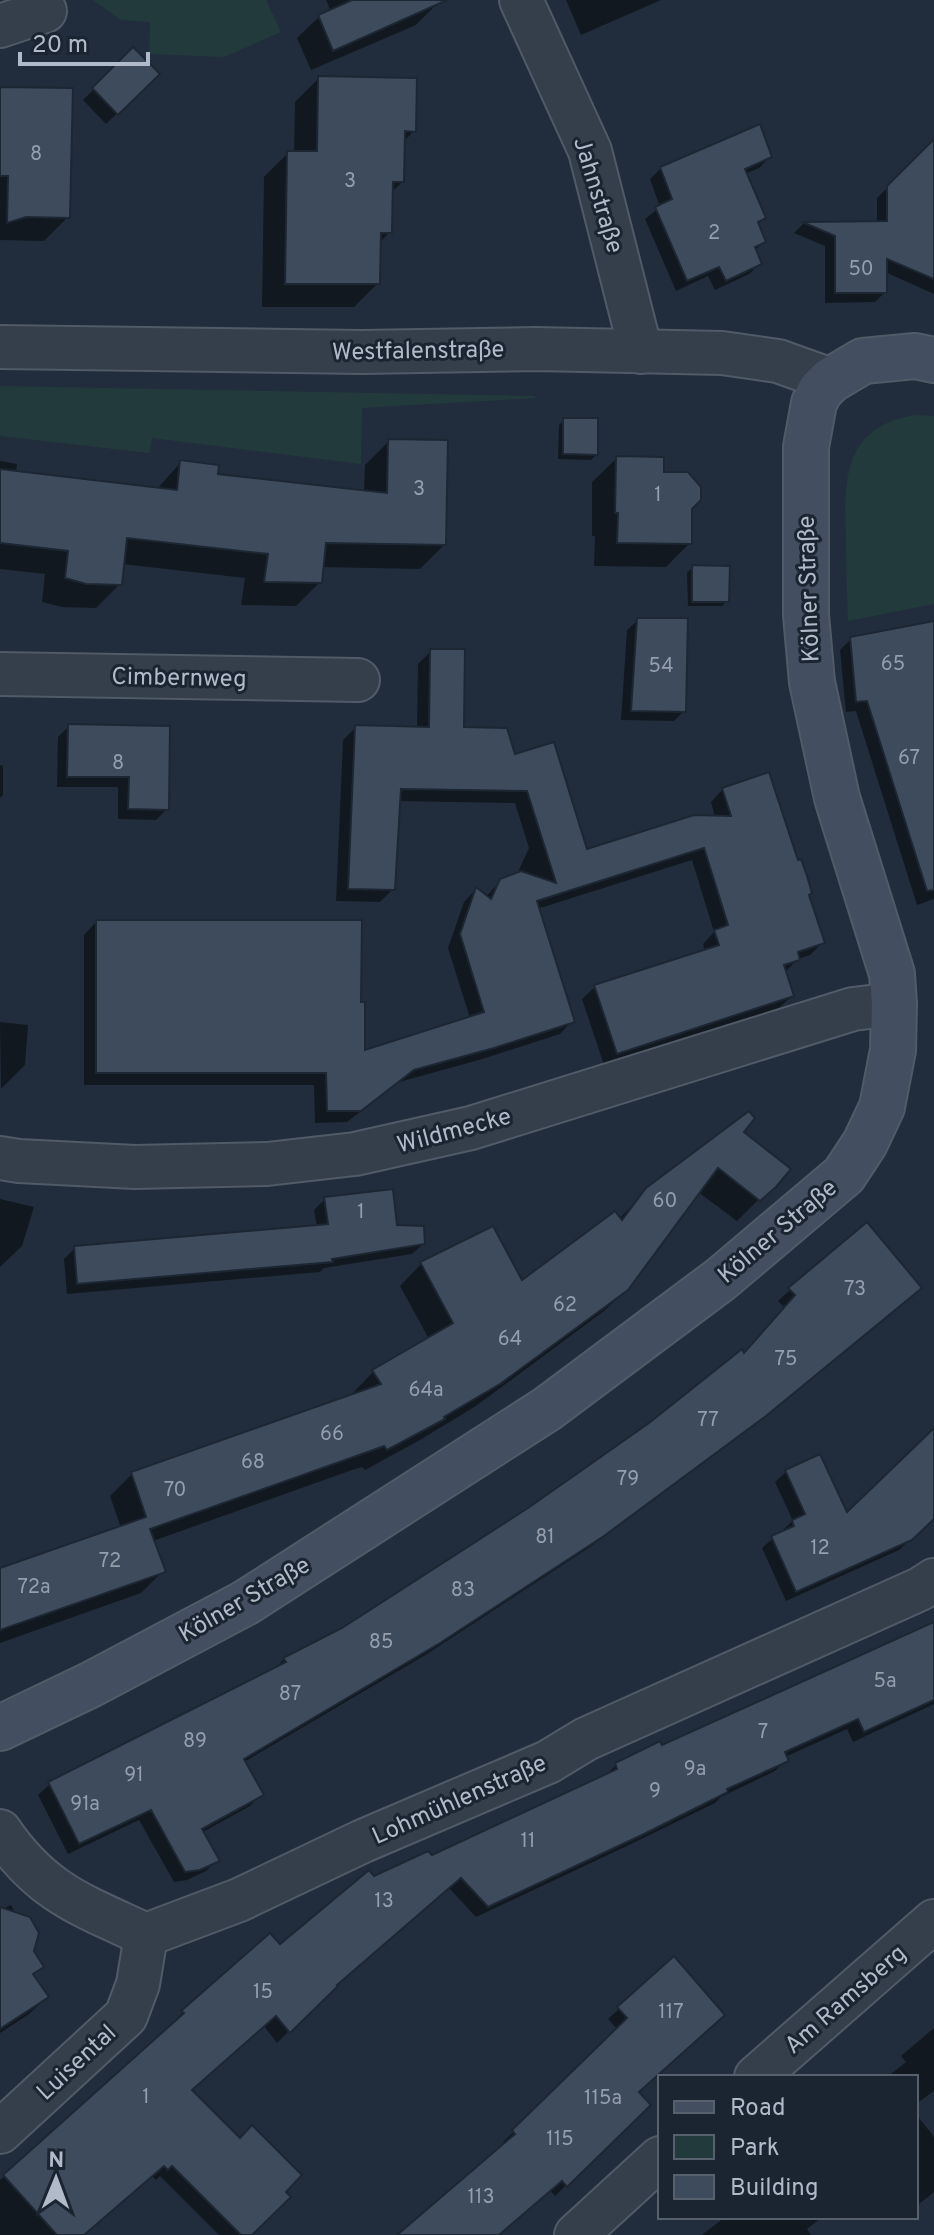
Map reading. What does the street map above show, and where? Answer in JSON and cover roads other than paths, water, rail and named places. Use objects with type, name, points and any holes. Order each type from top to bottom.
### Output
[{"type":"main road","points":[[831,380],[863,361],[915,356],[934,360]]},
{"type":"main road","name":"Kölner Straße","points":[[0,1728],[90,1685],[251,1599],[558,1402],[721,1279],[844,1175],[865,1143],[882,1107],[889,1080],[893,1050],[892,974],[837,798],[812,682],[806,615],[806,447],[814,403],[831,380]]},
{"type":"street","name":"Jahnstraße","points":[[521,0],[590,151],[641,352]]},
{"type":"street","points":[[0,26],[45,11]]},
{"type":"street","name":"Westfalenstraße","points":[[0,347],[362,352],[536,349],[753,356],[793,365],[831,380]]},
{"type":"street","name":"Cimbernweg","points":[[0,674],[358,680]]},
{"type":"street","name":"Wildmecke","points":[[0,1158],[135,1167],[267,1164],[355,1154],[471,1128],[853,1009],[894,1004]]},
{"type":"street","name":"Lohmühlenstraße","points":[[146,1935],[239,1900],[363,1841],[548,1762],[586,1739],[783,1652],[934,1580]]},
{"type":"street","points":[[0,1831],[15,1853],[50,1887],[95,1914],[146,1935]]},
{"type":"street","name":"Am Ramsberg","points":[[758,2075],[934,1921]]},
{"type":"street","name":"Luisental","points":[[0,2132],[126,2016],[138,1984],[146,1935]]},
{"type":"street","points":[[576,2235],[658,2160]]}]
